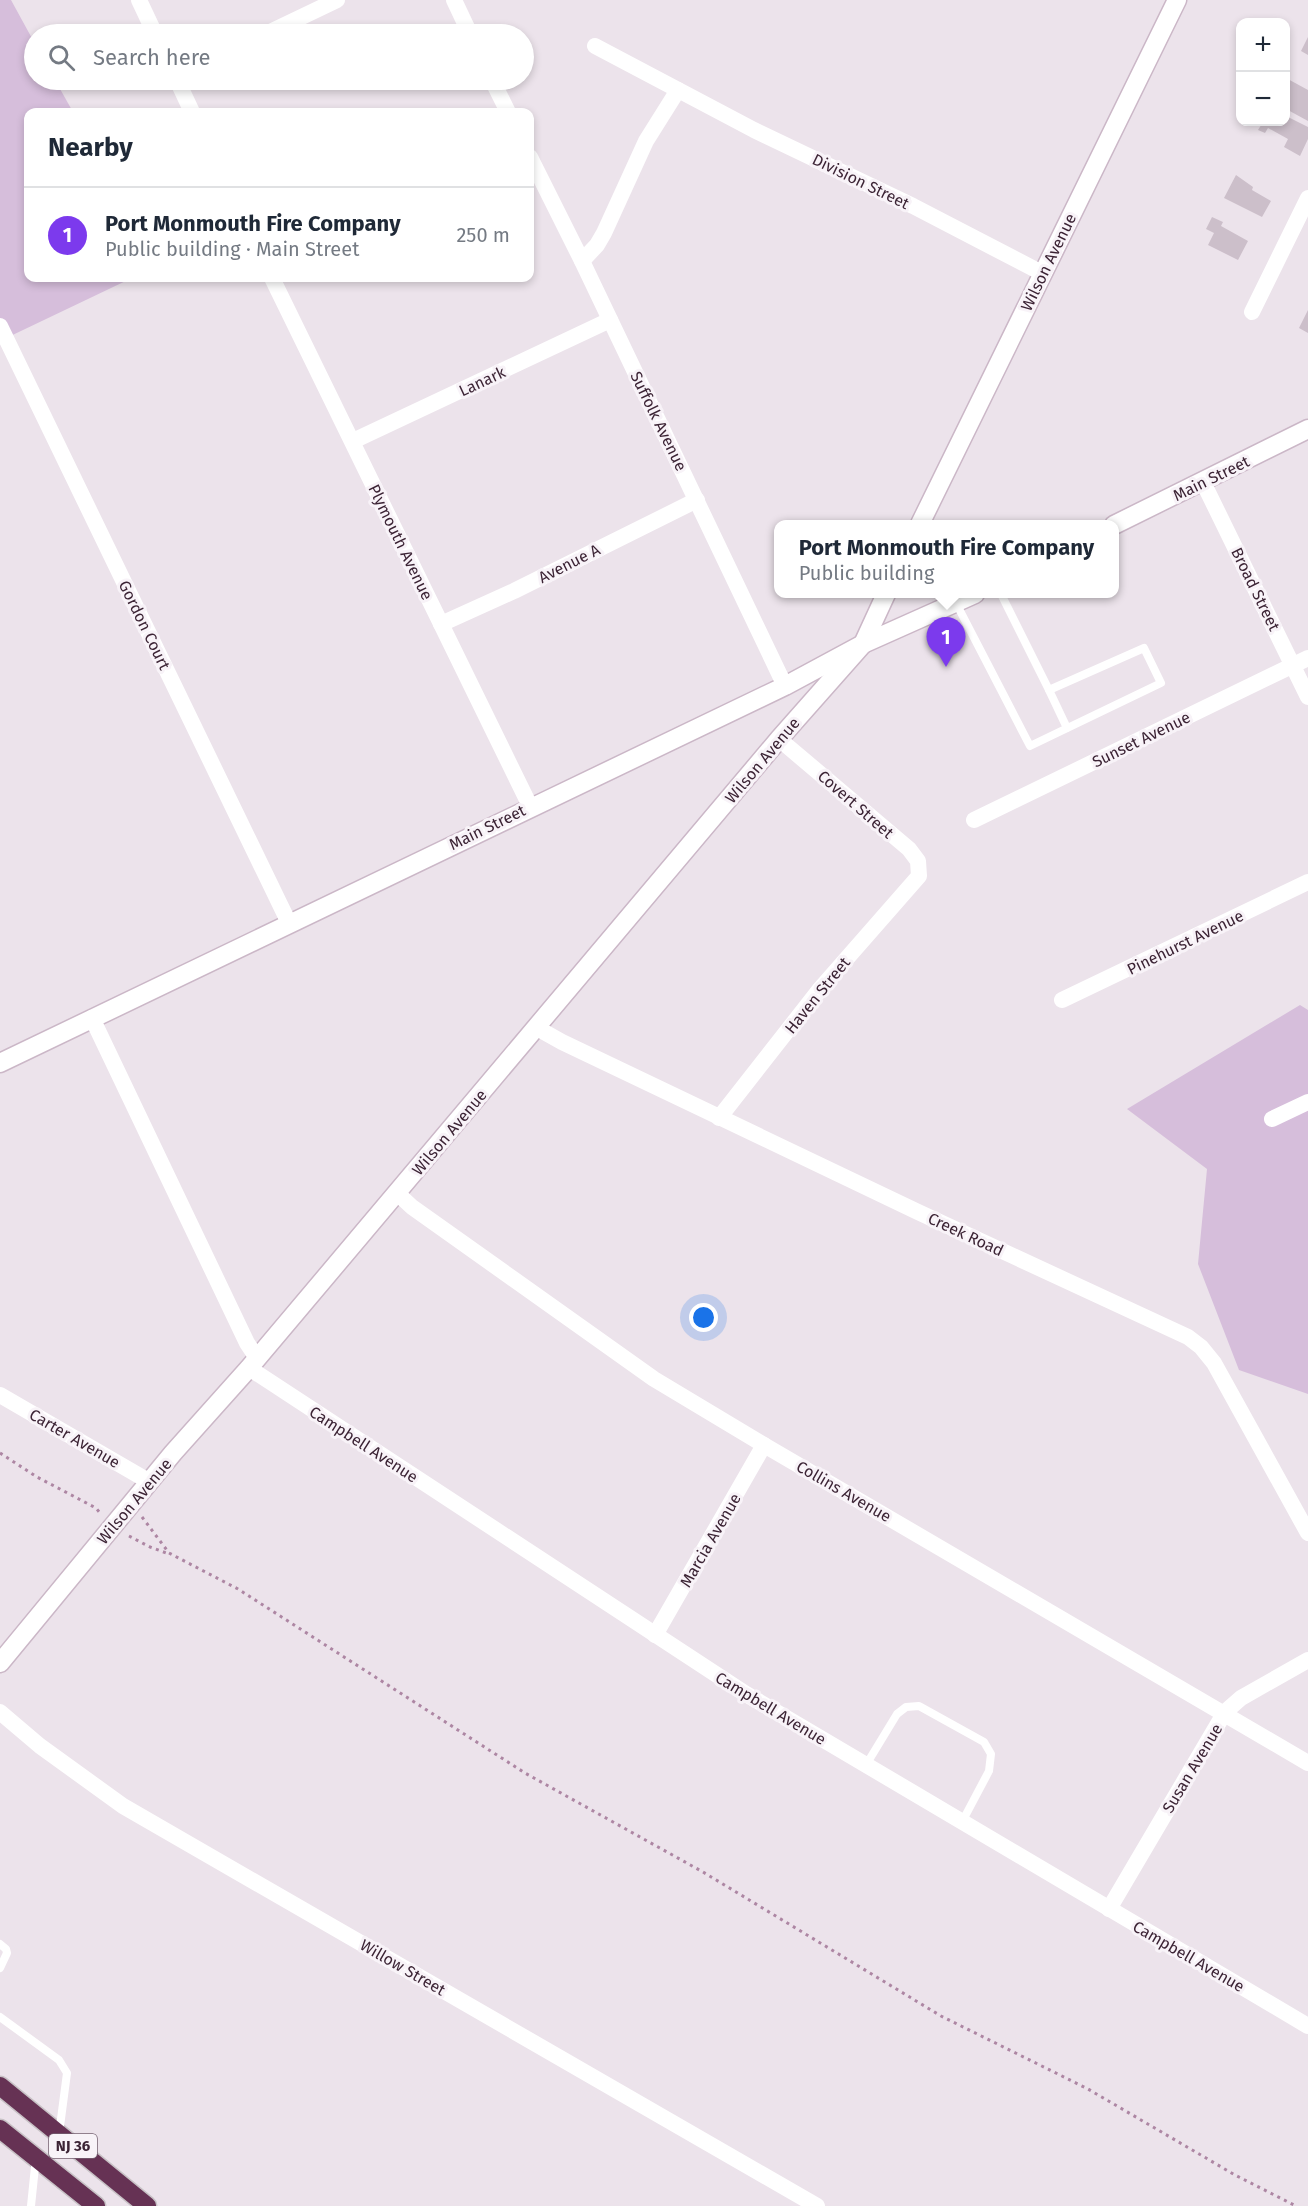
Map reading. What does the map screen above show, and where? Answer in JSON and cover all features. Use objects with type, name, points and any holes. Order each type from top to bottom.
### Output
[{"type":"highway","name":"NJ 36","points":[[0,2086],[147,2206]]},
{"type":"highway","name":"NJ 36","points":[[0,2128],[96,2206]]},
{"type":"street","points":[[139,0],[150,24]]},
{"type":"street","points":[[287,24],[337,0]]},
{"type":"street","points":[[454,0],[465,24]]},
{"type":"street","name":"Wilson Avenue","points":[[922,520],[1178,0]]},
{"type":"street","name":"Division Street","points":[[595,46],[754,130],[913,206],[1042,273]]},
{"type":"street","points":[[182,90],[190,108]]},
{"type":"street","points":[[497,90],[506,108]]},
{"type":"street","points":[[582,261],[597,245],[646,141],[678,90]]},
{"type":"street","name":"Suffolk Avenue","points":[[534,165],[785,686]]},
{"type":"street","points":[[1252,312],[1308,198]]},
{"type":"street","name":"Plymouth Avenue","points":[[274,282],[530,806]]},
{"type":"street","name":"Lanark","points":[[353,441],[610,320]]},
{"type":"street","name":"Gordon Court","points":[[0,326],[289,923]]},
{"type":"street","name":"Main Street","points":[[1119,523],[1308,429]]},
{"type":"street","name":"Broad Street","points":[[1203,482],[1308,697]]},
{"type":"street","name":"Avenue A","points":[[441,624],[514,591],[697,500]]},
{"type":"street","name":"Wilson Avenue","points":[[0,1663],[150,1482],[537,1028],[779,739],[863,644],[884,598]]},
{"type":"street","name":"Main Street","points":[[0,1063],[530,806],[785,686],[863,644],[966,598]]},
{"type":"street","name":"Sunset Avenue","points":[[974,820],[1308,658]]},
{"type":"street","name":"Covert Street","points":[[779,739],[909,849],[918,861],[920,876]]},
{"type":"street","name":"Haven Street","points":[[720,1118],[820,989],[920,876]]},
{"type":"street","name":"Pinehurst Avenue","points":[[1062,1000],[1308,882]]},
{"type":"street","name":"Campbell Avenue","points":[[92,1018],[247,1343],[253,1363],[746,1694],[1308,2026]]},
{"type":"street","name":"Creek Road","points":[[537,1028],[720,1118],[1188,1337],[1201,1347],[1214,1363],[1308,1533]]},
{"type":"street","points":[[1272,1119],[1308,1102]]},
{"type":"street","name":"Collins Avenue","points":[[397,1193],[412,1207],[654,1379],[1225,1712],[1308,1763]]},
{"type":"street","name":"Carter Avenue","points":[[0,1395],[150,1482]]},
{"type":"street","name":"Marcia Avenue","points":[[655,1635],[764,1445]]},
{"type":"street","name":"Susan Avenue","points":[[1109,1909],[1225,1712],[1241,1698],[1308,1660]]},
{"type":"street","name":"Willow Street","points":[[0,1712],[40,1746],[123,1806],[817,2206]]},
{"type":"lane","points":[[1003,598],[1067,728]]},
{"type":"lane","points":[[956,602],[1030,746],[1161,683],[1144,648],[1049,690]]},
{"type":"lane","points":[[866,1765],[897,1714],[906,1707],[919,1706],[984,1742],[991,1754],[989,1771],[962,1822]]},
{"type":"lane","points":[[0,1944],[7,1953],[0,1968]]},
{"type":"lane","points":[[0,2017],[59,2060],[65,2067],[67,2079],[59,2134]]},
{"type":"lane","points":[[31,2206],[36,2157]]},
{"type":"path","points":[[0,1453],[37,1478],[96,1508],[105,1518]]},
{"type":"path","points":[[142,1517],[161,1545],[174,1556]]},
{"type":"path","points":[[126,1534],[238,1589],[525,1773],[703,1872],[941,2016],[1097,2094],[1235,2175],[1296,2206]]},
{"type":"shaded area","points":[[0,0],[11,0],[24,24],[24,90],[61,90],[71,108],[24,108],[24,282],[124,282],[0,341]]},
{"type":"shaded area","points":[[1300,1005],[1308,1010],[1308,1394],[1239,1370],[1198,1264],[1207,1169],[1127,1109]]},
{"type":"building","points":[[1308,37],[1308,55],[1301,51]]},
{"type":"building","points":[[1290,80],[1308,90],[1308,121],[1290,111]]},
{"type":"building","points":[[1290,118],[1308,127],[1308,139],[1300,156],[1284,147],[1288,139],[1268,128],[1265,133],[1258,130],[1260,126],[1290,126]]},
{"type":"building","points":[[1236,175],[1253,187],[1252,190],[1271,201],[1262,217],[1224,198]]},
{"type":"building","points":[[1212,217],[1223,222],[1221,226],[1248,241],[1238,260],[1208,245],[1214,233],[1206,229]]},
{"type":"building","points":[[1308,310],[1308,333],[1299,328]]},
{"type":"place","name":"Port Monmouth Fire Company","points":[[946,667]]}]
